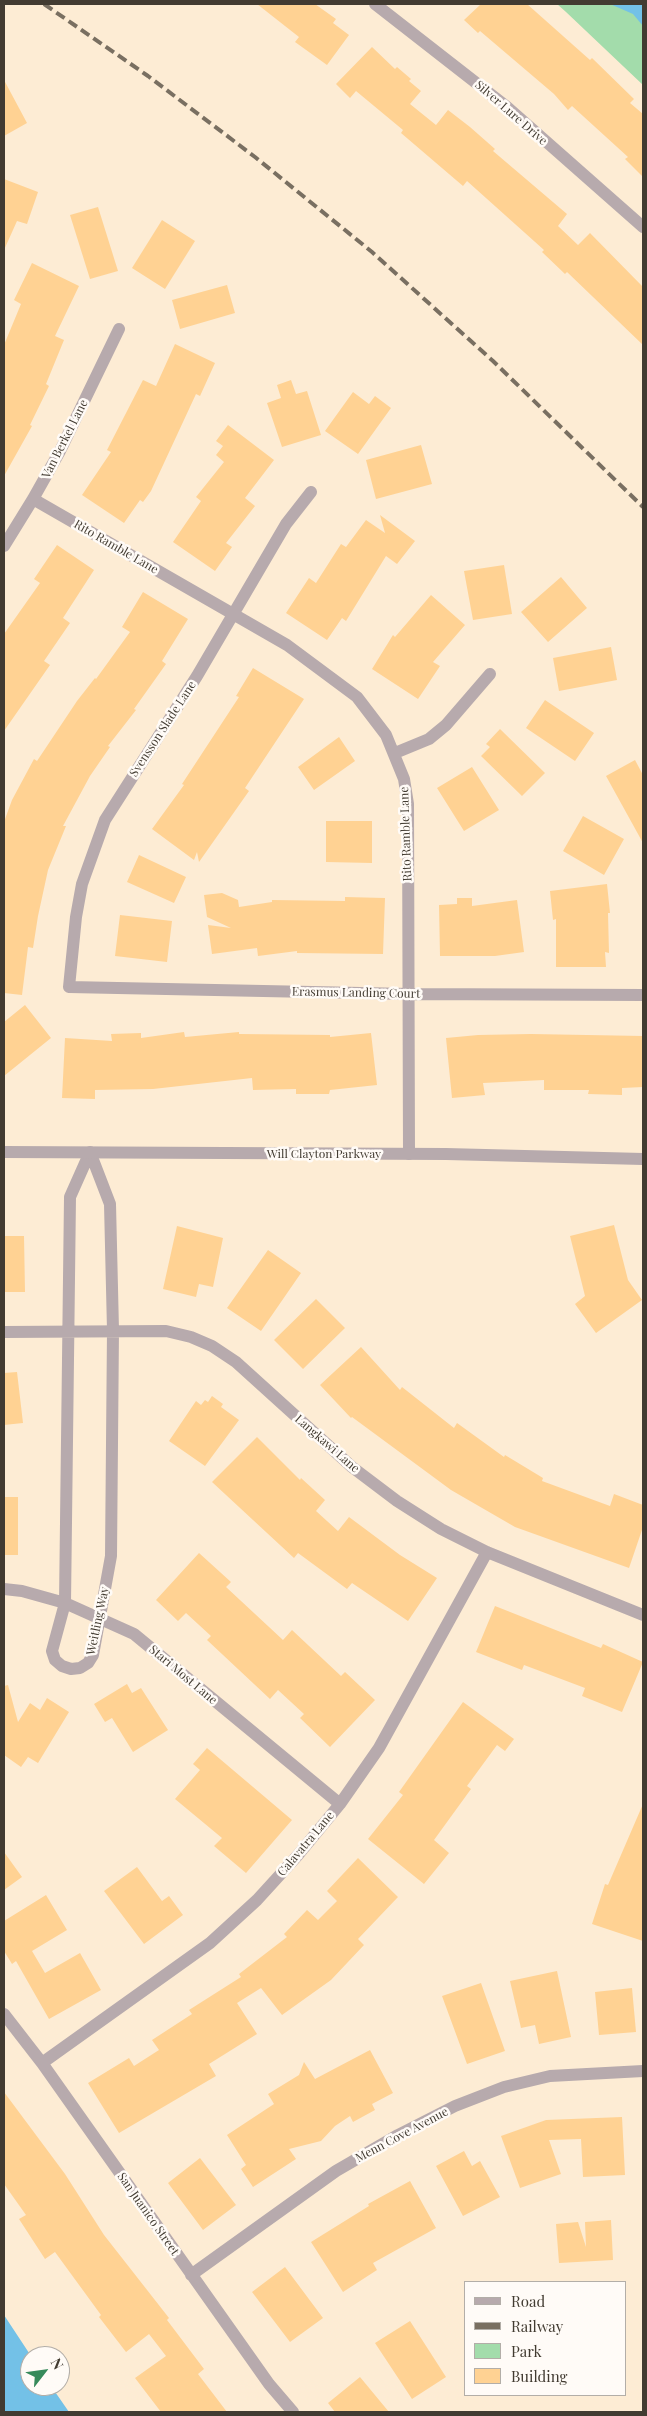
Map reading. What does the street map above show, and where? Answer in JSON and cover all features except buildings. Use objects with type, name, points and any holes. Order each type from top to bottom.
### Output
[{"type":"street","name":"Silver Lure Drive","points":[[375,4],[507,107],[643,227]]},
{"type":"street","name":"Van Berkel Lane","points":[[4,546],[60,451],[119,329]]},
{"type":"street","name":"Svensson Slade Lane","points":[[69,987],[76,917],[82,884],[105,820],[193,683],[286,524],[311,492]]},
{"type":"street","name":"Rito Ramble Lane","points":[[33,499],[234,614],[310,661],[357,697],[386,735],[395,753],[404,779],[408,804],[409,1154]]},
{"type":"street","points":[[395,753],[429,739],[446,725],[490,674]]},
{"type":"street","name":"Erasmus Landing Court","points":[[69,987],[409,994],[643,995]]},
{"type":"street","name":"Will Clayton Parkway","points":[[4,1152],[409,1154],[643,1159]]},
{"type":"street","name":"Weitling Way","points":[[90,1152],[110,1204],[113,1330],[111,1556],[93,1655],[88,1663],[80,1668],[71,1669],[62,1666],[55,1660],[52,1651],[65,1602],[70,1197],[90,1152]]},
{"type":"street","name":"Langkawi Lane","points":[[4,1332],[166,1331],[212,1346],[236,1362],[352,1467],[419,1515],[486,1552],[643,1615]]},
{"type":"street","name":"Calavatra Lane","points":[[42,2063],[210,1943],[257,1900],[340,1804],[379,1748],[486,1552]]},
{"type":"street","name":"Stari Most Lane","points":[[4,1589],[22,1591],[65,1602],[134,1634],[340,1804]]},
{"type":"street","name":"San Juanico Street","points":[[4,2014],[42,2063],[269,2384],[294,2412]]},
{"type":"street","name":"Menn Cove Avenue","points":[[191,2275],[272,2215],[336,2171],[398,2135],[455,2106],[504,2087],[550,2076],[643,2071]]},
{"type":"green space","points":[[557,4],[643,4],[643,85],[566,12]]},
{"type":"water","points":[[610,4],[643,4],[643,26],[633,14]]},
{"type":"water","points":[[4,2315],[24,2346],[20,2346],[20,2396],[58,2396],[69,2412],[4,2412]]},
{"type":"railway","points":[[44,4],[148,76],[255,157],[372,252],[493,361],[643,507]]}]
